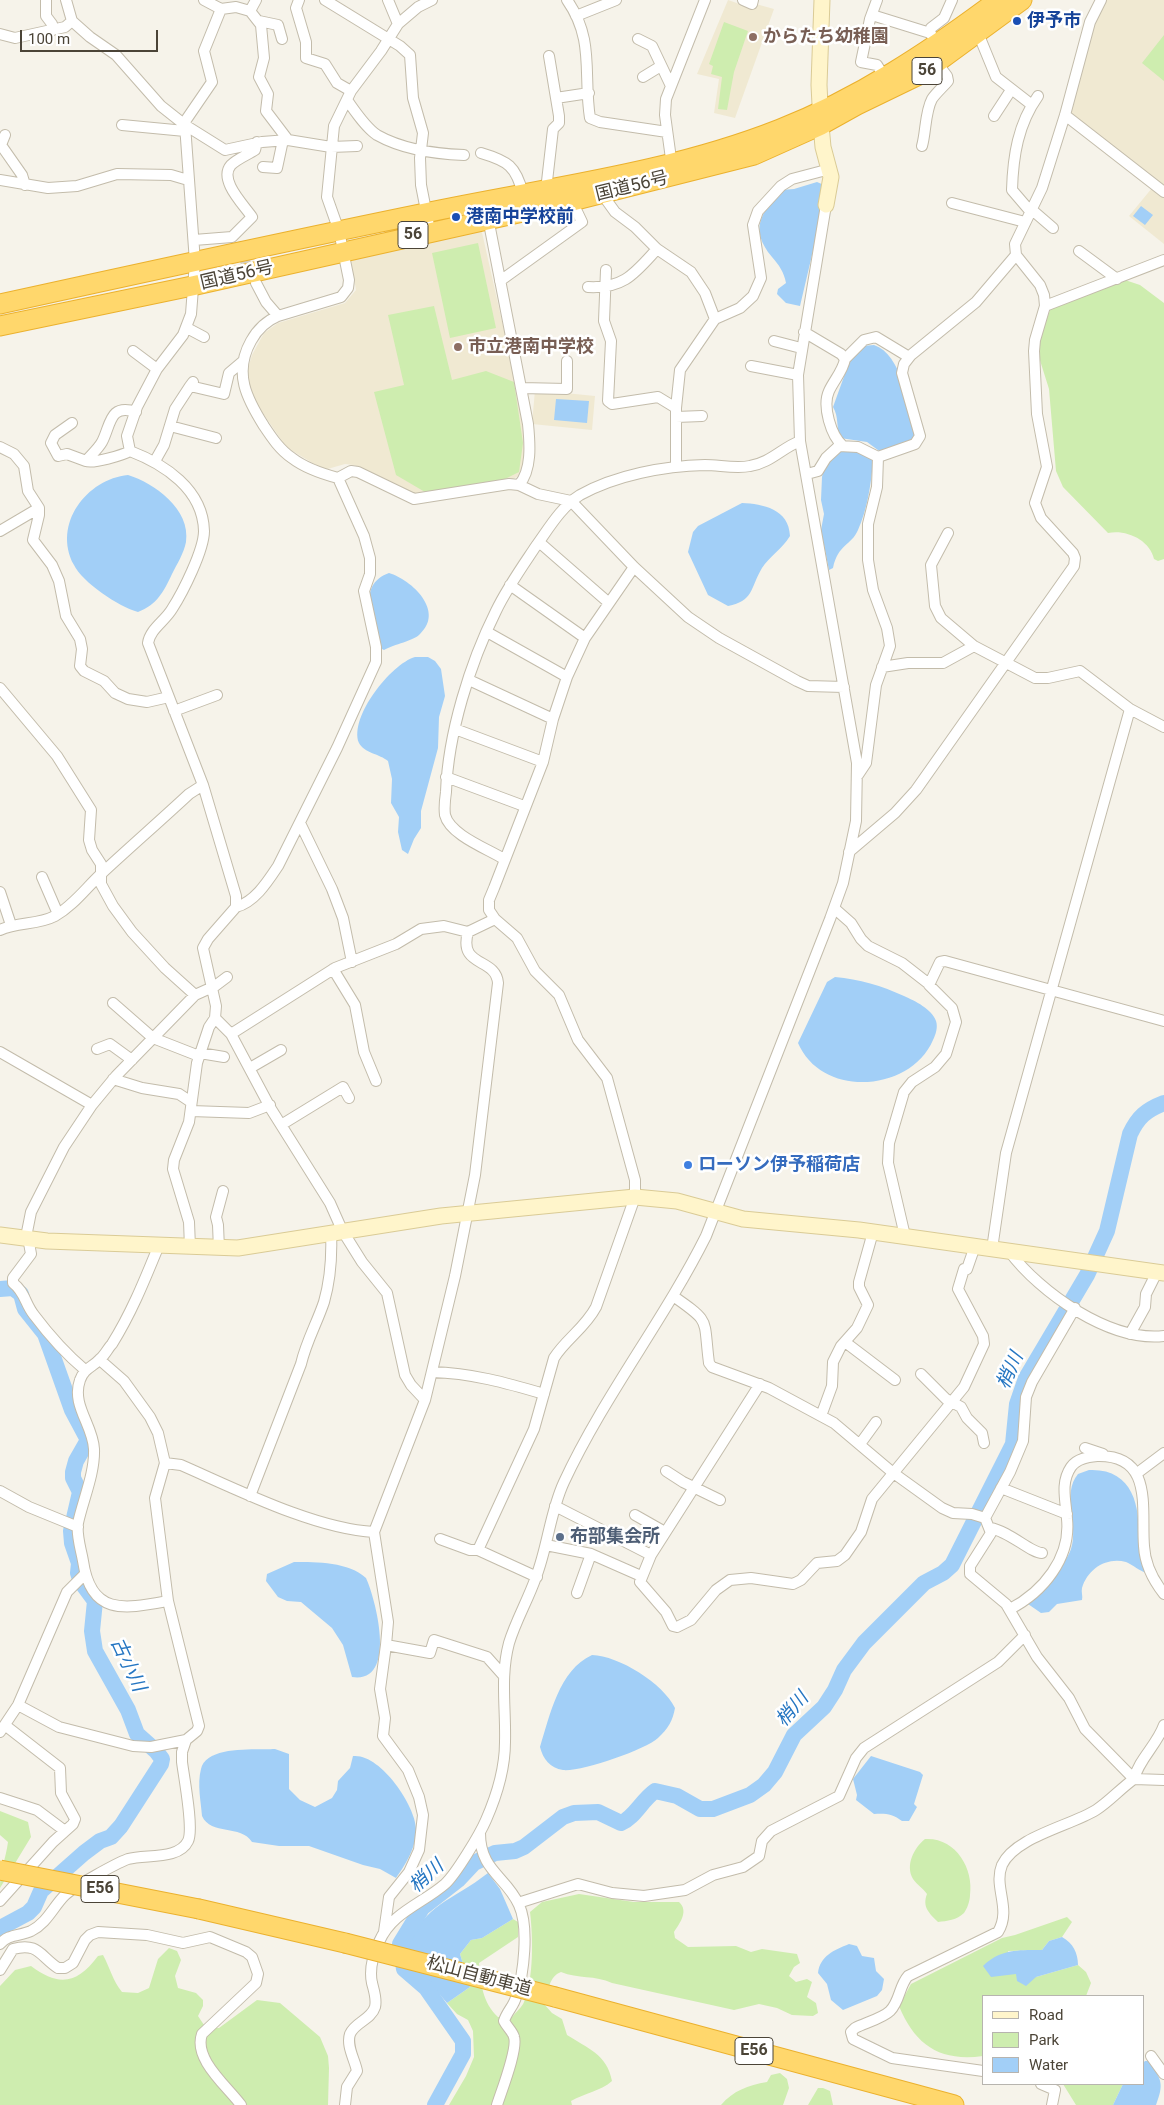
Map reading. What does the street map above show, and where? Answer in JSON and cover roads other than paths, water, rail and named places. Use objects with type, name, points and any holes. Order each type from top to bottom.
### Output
[{"type":"highway","name":"国道56号","points":[[821,118],[884,78],[934,38],[998,0]]},
{"type":"highway","name":"国道56号","points":[[0,304],[426,212],[486,210],[572,201],[602,194],[673,170],[782,128],[821,118],[899,87],[938,64],[1022,0]]},
{"type":"highway","name":"国道56号","points":[[0,326],[192,286],[430,231],[523,194],[673,170]]},
{"type":"highway","name":"松山自動車道","points":[[0,1870],[199,1909],[345,1943],[554,1997],[954,2105]]},
{"type":"street","points":[[46,0],[46,16],[52,24],[52,30]]},
{"type":"street","points":[[66,0],[72,21],[90,37],[116,54],[161,106],[185,128],[225,150],[257,142],[286,140],[331,147],[357,146]]},
{"type":"street","points":[[204,0],[250,11],[259,21],[264,58],[259,77],[268,94],[266,111],[286,140]]},
{"type":"street","points":[[250,11],[256,0]]},
{"type":"street","points":[[299,0],[296,8],[306,42],[306,58],[325,64],[337,82],[349,95],[367,126],[377,134],[400,144],[422,150],[464,155]]},
{"type":"street","points":[[325,0],[400,46],[410,55],[412,98],[423,134],[421,185],[430,231]]},
{"type":"street","points":[[388,0],[398,24]]},
{"type":"street","points":[[155,460],[164,445],[174,410],[192,384],[224,394],[229,373],[242,362],[257,331],[271,319],[341,297],[348,288],[349,280],[344,252],[327,197],[334,126],[349,95],[398,24],[418,7],[432,0]]},
{"type":"street","points":[[567,0],[576,16],[588,53],[590,112],[593,121],[667,132]]},
{"type":"street","points":[[576,16],[616,0]]},
{"type":"street","points":[[673,170],[667,132],[666,107],[672,86],[705,0]]},
{"type":"street","points":[[743,0],[752,4],[753,0]]},
{"type":"street","points":[[384,1933],[409,1907],[429,1896],[447,1882],[480,1832],[497,1791],[504,1758],[503,1675],[510,1642],[536,1577],[563,1483],[610,1399],[691,1267],[716,1213],[843,883],[856,821],[858,775],[800,441],[798,375],[831,177],[822,147],[822,0]]},
{"type":"street","points":[[877,0],[862,62],[877,65],[884,78]]},
{"type":"street","points":[[934,38],[932,28],[944,18],[952,0]]},
{"type":"street","points":[[849,852],[906,802],[1074,566],[1075,558],[1068,546],[1041,518],[1035,503],[1047,467],[1037,414],[1034,351],[1035,340],[1045,306],[1044,295],[1040,285],[1016,255],[1015,244],[1042,188],[1065,115],[1096,2]]},
{"type":"street","points":[[130,451],[127,436],[136,412],[156,369],[187,328],[193,301],[194,240],[185,128],[186,120],[212,82],[204,51],[227,6]]},
{"type":"street","points":[[872,15],[934,38]]},
{"type":"street","points":[[0,34],[15,38],[66,27],[72,21]]},
{"type":"street","points":[[259,21],[278,25],[282,39]]},
{"type":"street","points":[[978,33],[996,77],[1032,105]]},
{"type":"street","points":[[638,39],[652,46],[672,86]]},
{"type":"street","points":[[546,190],[552,129],[559,123],[550,56]]},
{"type":"street","points":[[922,146],[930,104],[948,81],[947,76],[938,64]]},
{"type":"street","points":[[642,76],[661,66]]},
{"type":"street","points":[[994,116],[1011,90]]},
{"type":"street","points":[[556,98],[589,93]]},
{"type":"street","points":[[1038,96],[1024,120],[1013,157],[1012,190],[1031,210],[1053,228]]},
{"type":"street","points":[[1065,115],[1164,192]]},
{"type":"street","points":[[122,125],[185,128]]},
{"type":"street","points":[[5,135],[1,145],[22,174],[25,184]]},
{"type":"street","points":[[262,167],[277,168],[286,140]]},
{"type":"street","points":[[194,240],[234,240],[252,217],[228,182],[227,173],[235,161],[255,150],[257,142]]},
{"type":"street","points":[[480,153],[500,160],[514,168],[519,177],[523,194]]},
{"type":"street","points":[[676,467],[676,413],[680,370],[715,319],[740,308],[753,296],[759,286],[762,278],[753,225],[758,211],[781,186],[792,179],[830,169]]},
{"type":"street","points":[[2,183],[62,188],[117,174],[171,175],[188,180]]},
{"type":"street","points":[[602,194],[615,212],[635,227],[657,249],[691,272],[704,293],[715,319]]},
{"type":"street","points":[[500,281],[582,222],[572,201]]},
{"type":"street","points":[[952,203],[1025,222]]},
{"type":"street","points":[[486,210],[521,388],[530,444],[526,477],[519,484]]},
{"type":"street","points":[[588,287],[606,288],[626,280],[657,249]]},
{"type":"street","points":[[1078,251],[1117,280]]},
{"type":"street","points":[[807,474],[818,471],[831,452],[839,446],[858,447],[878,457],[908,448],[919,440],[920,431],[902,374],[904,364],[909,357],[976,302],[1016,255]]},
{"type":"street","points":[[1045,306],[1117,280],[1164,260]]},
{"type":"street","points":[[606,270],[604,321],[611,341],[608,401],[612,404],[658,397],[676,413],[702,416]]},
{"type":"street","points":[[256,283],[266,302],[278,316]]},
{"type":"street","points":[[187,328],[204,336]]},
{"type":"street","points":[[804,332],[841,354],[845,359]]},
{"type":"street","points":[[843,446],[834,435],[827,397],[845,359],[864,340],[876,337],[909,357]]},
{"type":"street","points":[[774,341],[801,348]]},
{"type":"street","points":[[133,351],[156,369]]},
{"type":"street","points":[[521,388],[567,389],[567,361]]},
{"type":"street","points":[[190,1247],[189,1222],[173,1169],[174,1160],[189,1122],[199,1054],[209,1027],[215,1018],[216,1006],[204,948],[215,930],[236,907],[246,904],[266,883],[278,866],[376,662],[376,647],[364,592],[370,574],[370,558],[364,536],[338,478],[292,459],[274,442],[248,401],[242,380],[242,362]]},
{"type":"street","points":[[751,366],[798,375]]},
{"type":"street","points":[[86,461],[102,441],[111,418],[117,412],[127,409],[136,412]]},
{"type":"street","points":[[72,423],[56,435],[51,444],[58,456],[67,454],[93,462],[123,455],[130,451],[155,460],[176,477],[192,495],[201,516],[204,530],[195,563],[172,610],[149,637],[148,643],[203,785],[236,896],[236,907]]},
{"type":"street","points":[[170,426],[216,438]]},
{"type":"street","points":[[504,859],[490,850],[479,846],[448,822],[445,814],[446,777],[455,729],[469,680],[487,632],[510,585],[563,508],[571,501],[613,482],[676,467],[707,465],[748,467],[767,461],[800,441]]},
{"type":"street","points":[[0,447],[20,460],[24,466],[28,491],[38,508],[39,515],[33,540],[52,565],[59,581],[66,616],[80,639],[80,666],[84,672],[104,681],[116,693],[128,699],[147,702],[169,697]]},
{"type":"street","points":[[858,775],[866,763],[876,685],[890,646],[889,637],[873,590],[868,560],[868,524],[877,487],[878,457]]},
{"type":"street","points":[[338,478],[351,471],[358,472],[414,499],[519,484],[538,494],[571,501],[634,568],[688,617],[719,638],[797,682],[808,686],[844,688]]},
{"type":"street","points":[[0,531],[38,508]]},
{"type":"street","points":[[948,533],[931,565],[935,606],[941,618],[974,646],[1004,663],[1035,678],[1048,678],[1080,672],[1130,709],[1164,727]]},
{"type":"street","points":[[539,542],[609,603]]},
{"type":"street","points":[[478,1550],[534,1429],[554,1358],[586,1322],[596,1307],[635,1197],[635,1180],[607,1078],[578,1040],[559,995],[535,971],[517,938],[495,919],[489,910],[489,900],[524,806],[543,762],[553,718],[567,678],[585,638],[634,568]]},
{"type":"street","points":[[510,585],[585,638]]},
{"type":"street","points":[[487,632],[567,678]]},
{"type":"street","points":[[882,667],[908,663],[943,663],[974,646]]},
{"type":"street","points":[[469,680],[553,718]]},
{"type":"street","points":[[0,688],[57,756],[91,810],[89,840],[100,864],[101,884],[132,932],[165,968],[195,995]]},
{"type":"street","points":[[174,711],[217,694]]},
{"type":"street","points":[[992,1249],[1006,1153],[1130,709]]},
{"type":"street","points":[[455,729],[543,762]]},
{"type":"street","points":[[446,777],[524,806]]},
{"type":"street","points":[[0,930],[11,925],[27,924],[58,914],[189,794],[203,785]]},
{"type":"street","points":[[300,823],[332,889],[343,918],[352,962]]},
{"type":"street","points":[[42,876],[58,914]]},
{"type":"street","points":[[0,892],[11,925]]},
{"type":"street","points":[[834,908],[851,923],[868,946],[902,963],[929,984],[952,1008],[956,1022],[950,1045],[940,1062],[912,1082],[904,1092],[889,1143],[888,1162],[905,1236]]},
{"type":"street","points":[[231,1034],[333,969],[396,944],[421,928],[444,926],[468,932],[495,919]]},
{"type":"street","points":[[345,2105],[347,2087],[357,2071],[351,2053],[350,2034],[356,2026],[371,2016],[375,2006],[372,1961],[384,1933],[390,1897],[409,1872],[419,1850],[422,1815],[419,1797],[408,1770],[383,1736],[385,1718],[380,1689],[388,1622],[374,1532],[425,1400],[468,1213],[498,976],[467,953],[464,943],[468,932]]},
{"type":"street","points":[[929,984],[933,980],[940,962],[945,960],[1050,991],[1164,1021]]},
{"type":"street","points":[[333,969],[354,1005],[364,1052],[376,1081]]},
{"type":"street","points":[[85,1370],[63,1349],[34,1316],[23,1293],[13,1283],[15,1274],[31,1254],[28,1232],[31,1212],[64,1147],[92,1105],[113,1079],[195,995],[211,988],[227,977]]},
{"type":"street","points":[[113,1003],[153,1038],[199,1054],[224,1058]]},
{"type":"street","points":[[215,1018],[231,1034],[270,1105],[330,1202],[336,1231],[323,1304],[305,1344],[301,1364],[250,1496]]},
{"type":"street","points":[[97,1049],[110,1044],[132,1060]]},
{"type":"street","points":[[250,1068],[281,1050]]},
{"type":"street","points":[[0,1052],[92,1105]]},
{"type":"street","points":[[113,1079],[142,1088],[179,1094],[191,1106],[249,1113],[270,1105]]},
{"type":"street","points":[[282,1125],[343,1087],[349,1098]]},
{"type":"street","points":[[219,1249],[216,1217],[223,1191]]},
{"type":"street","points":[[0,1235],[30,1240],[219,1249],[468,1213],[635,1197],[677,1202],[743,1219],[905,1236],[1161,1272],[1146,1294],[1145,1307],[1130,1334]]},
{"type":"street","points":[[336,1231],[388,1293],[405,1375],[411,1385],[425,1400]]},
{"type":"street","points":[[820,1416],[832,1386],[832,1362],[856,1328],[868,1305],[859,1287],[873,1232]]},
{"type":"street","points":[[159,1245],[141,1292],[100,1360],[85,1370],[79,1382],[79,1404],[89,1429],[94,1450],[78,1527],[84,1574],[94,1594],[112,1606],[135,1607],[168,1601]]},
{"type":"street","points":[[760,1384],[665,1532],[640,1576],[642,1585],[666,1612],[673,1626],[677,1627],[695,1616],[716,1590],[730,1580],[751,1578],[797,1583],[817,1563],[837,1561],[850,1550],[861,1532],[872,1499],[892,1472],[964,1386],[984,1344],[983,1336],[958,1288],[964,1269],[967,1269],[975,1246]]},
{"type":"street","points":[[1009,1251],[1043,1288],[1100,1322],[1130,1334],[1151,1338],[1164,1336]]},
{"type":"street","points":[[673,1296],[699,1314],[704,1320],[709,1362],[712,1367],[760,1384],[820,1416],[860,1444],[892,1472],[942,1508],[953,1513],[972,1514],[1000,1529],[1037,1553],[1042,1552]]},
{"type":"street","points":[[1071,1306],[1032,1382],[1025,1404],[1023,1441],[987,1523],[990,1537],[970,1566],[970,1574],[1010,1609],[1044,1666],[1069,1698],[1084,1729],[1134,1779],[1164,1780]]},
{"type":"street","points":[[845,1342],[894,1380]]},
{"type":"street","points":[[18,1705],[59,1727],[133,1746],[151,1747],[186,1740],[198,1731],[198,1720],[168,1601],[155,1498],[165,1463],[158,1434],[150,1417],[124,1381],[100,1360]]},
{"type":"street","points":[[432,1372],[453,1372],[485,1378],[544,1394]]},
{"type":"street","points":[[921,1374],[946,1399],[952,1400],[961,1407],[982,1433],[984,1443]]},
{"type":"street","points":[[860,1444],[876,1422]]},
{"type":"street","points":[[1085,1448],[1125,1462],[1136,1474],[1142,1488],[1145,1525],[1144,1546],[1148,1565],[1152,1578],[1164,1594]]},
{"type":"street","points":[[1136,1474],[1164,1453]]},
{"type":"street","points":[[1010,1609],[1032,1596],[1054,1570],[1068,1541],[1064,1484],[1071,1467],[1086,1458],[1113,1457]]},
{"type":"street","points":[[165,1463],[181,1465],[250,1496],[293,1512],[356,1531],[374,1532]]},
{"type":"street","points":[[666,1471],[683,1482],[720,1500]]},
{"type":"street","points":[[1001,1488],[1067,1514]]},
{"type":"street","points":[[0,1491],[29,1507],[78,1527]]},
{"type":"street","points":[[555,1506],[651,1555]]},
{"type":"street","points":[[635,1515],[665,1532]]},
{"type":"street","points":[[440,1539],[470,1550],[478,1550],[536,1577]]},
{"type":"street","points":[[546,1545],[592,1554],[640,1576]]},
{"type":"street","points":[[577,1593],[592,1554]]},
{"type":"street","points":[[0,1901],[75,1819],[61,1793],[60,1768],[56,1762],[3,1729],[18,1705],[67,1592],[84,1574]]},
{"type":"street","points":[[518,1903],[578,1884],[612,1893],[660,1894],[685,1890],[713,1875],[728,1873],[748,1864],[759,1856],[762,1841],[771,1831],[838,1796],[856,1758],[864,1748],[998,1662],[1025,1635]]},
{"type":"street","points":[[386,1645],[430,1652],[434,1640],[487,1657],[503,1675]]},
{"type":"street","points":[[982,2071],[892,2058],[853,2039],[851,2032],[855,2028],[889,2012],[895,2004],[901,1985],[908,1976],[998,1932],[1005,1917],[1001,1868],[1008,1854],[1030,1841],[1086,1816],[1108,1802],[1134,1779],[1137,1769],[1155,1743],[1164,1725]]},
{"type":"street","points":[[0,1944],[12,1936],[35,1928],[49,1917],[66,1894],[114,1866],[128,1860],[181,1850],[187,1844],[191,1828],[182,1762],[182,1752],[186,1740]]},
{"type":"street","points":[[0,1798],[37,1810],[65,1831]]},
{"type":"street","points":[[480,1832],[480,1846],[485,1861],[518,1903],[525,1931],[516,1998],[506,2013],[504,2021],[514,2037],[515,2046],[506,2082],[496,2105]]},
{"type":"street","points":[[0,1970],[13,1949],[23,1946],[32,1947],[41,1952],[58,1968],[65,1968],[73,1963],[85,1940],[90,1935],[108,1932],[127,1935],[147,1934],[175,1943],[210,1937],[246,1952],[256,1964],[258,1974],[256,1983],[202,2034],[199,2042],[205,2062],[241,2105]]},
{"type":"street","points":[[1150,2056],[1164,2074]]},
{"type":"street","points":[[1044,2085],[1056,2090],[1053,2100]]},
{"type":"water","points":[[817,182],[824,185],[816,238],[800,306],[786,303],[777,294],[778,289],[786,283],[781,269],[765,247],[761,238],[760,222],[763,214],[781,190],[794,189]]},
{"type":"water","points":[[1141,206],[1153,215],[1145,225],[1133,216]]},
{"type":"water","points":[[874,345],[884,350],[897,370],[907,395],[916,431],[915,439],[882,453],[867,442],[840,438],[833,407],[850,360],[862,346]]},
{"type":"water","points":[[556,399],[589,401],[587,423],[554,420]]},
{"type":"water","points":[[855,450],[871,458],[873,462],[868,497],[858,530],[838,554],[833,568],[829,570],[821,530],[824,514],[821,500],[824,467],[837,451]]},
{"type":"water","points":[[128,475],[149,484],[169,499],[177,508],[186,530],[184,550],[166,586],[150,606],[138,612],[121,605],[85,579],[78,572],[68,550],[67,534],[77,506],[87,494],[99,485],[113,478]]},
{"type":"water","points":[[742,503],[766,507],[780,514],[789,527],[790,536],[762,568],[747,597],[743,601],[728,606],[708,595],[688,552],[693,532],[698,526]]},
{"type":"water","points":[[389,573],[416,589],[427,606],[429,616],[427,625],[420,634],[409,641],[384,650],[380,648],[369,606],[372,586]]},
{"type":"water","points":[[415,657],[428,657],[435,661],[441,669],[445,696],[439,717],[438,748],[421,811],[421,828],[408,854],[402,850],[398,832],[399,817],[391,803],[392,779],[388,761],[361,746],[358,732],[360,720],[374,693],[395,670]]},
{"type":"water","points":[[835,977],[853,979],[879,986],[896,992],[927,1009],[934,1017],[937,1028],[933,1040],[922,1057],[906,1070],[887,1079],[866,1082],[845,1080],[826,1073],[810,1061],[798,1043],[827,982]]},
{"type":"water","points":[[1089,1470],[1104,1471],[1115,1475],[1131,1491],[1138,1514],[1138,1541],[1141,1542],[1146,1573],[1126,1562],[1112,1561],[1105,1563],[1093,1570],[1085,1581],[1082,1590],[1082,1600],[1057,1604],[1049,1612],[1041,1613],[1028,1604],[1068,1556],[1073,1540],[1070,1500],[1073,1482],[1078,1474]]},
{"type":"water","points":[[294,1562],[342,1566],[366,1578],[378,1621],[380,1638],[379,1655],[375,1668],[366,1676],[352,1677],[343,1645],[332,1628],[301,1602],[287,1601],[278,1597],[266,1581],[267,1574]]},
{"type":"water","points":[[592,1655],[615,1660],[639,1672],[651,1681],[661,1689],[675,1708],[673,1716],[662,1735],[651,1743],[584,1768],[572,1770],[558,1769],[548,1762],[540,1747],[552,1708],[564,1682],[571,1671]]},
{"type":"water","points":[[275,1749],[289,1754],[289,1789],[300,1800],[315,1807],[332,1798],[337,1790],[338,1781],[350,1768],[353,1756],[363,1757],[385,1771],[403,1794],[410,1807],[416,1828],[413,1848],[396,1878],[380,1869],[309,1846],[279,1846],[252,1842],[241,1833],[212,1826],[206,1822],[202,1816],[199,1787],[201,1769],[205,1761],[222,1752],[233,1750]]},
{"type":"water","points":[[871,1756],[920,1772],[923,1775],[914,1804],[917,1807],[909,1821],[902,1821],[889,1815],[874,1814],[856,1800],[857,1795],[853,1779]]},
{"type":"water","points":[[488,1873],[500,1889],[513,1919],[482,1938],[471,1940],[460,1954],[470,1987],[447,2003],[429,1982],[414,1969],[406,1949],[422,1921],[431,1912]]},
{"type":"water","points":[[1062,1937],[1074,1949],[1078,1965],[1036,1977],[1026,1986],[1017,1981],[1016,1974],[991,1977],[983,1966],[989,1960],[1003,1953],[1042,1950],[1049,1941]]},
{"type":"water","points":[[849,1944],[857,1946],[862,1956],[874,1958],[876,1971],[884,1979],[882,1990],[877,1996],[843,2010],[831,2000],[827,1984],[818,1973],[819,1967],[829,1954]]},
{"type":"water","points":[[1149,2061],[1159,2078],[1161,2087],[1156,2105],[1113,2105],[1123,2085],[1144,2085],[1144,2062]]},
{"type":"waterway","name":"梢川","points":[[435,2105],[463,2054],[463,2041],[426,1988],[404,1969],[400,1944],[422,1908],[458,1880],[474,1863],[495,1853],[515,1851],[524,1847],[563,1817],[574,1813],[598,1812],[621,1823],[626,1821],[655,1791],[677,1796],[700,1809],[713,1809],[750,1795],[764,1785],[775,1772],[794,1735],[824,1707],[835,1690],[844,1670],[864,1643],[924,1583],[943,1573],[952,1565],[1013,1444],[1017,1404],[1026,1378],[1087,1275],[1107,1231],[1130,1134],[1143,1115],[1152,1108],[1164,1103]]},
{"type":"waterway","name":"古小川","points":[[0,1289],[13,1288],[21,1294],[25,1309],[45,1334],[72,1410],[88,1440],[76,1461],[73,1472],[73,1478],[80,1492],[71,1531],[72,1543],[79,1563],[78,1573],[81,1582],[95,1601],[92,1631],[95,1651],[128,1710],[137,1734],[162,1759],[161,1764],[121,1826],[111,1837],[100,1841],[84,1853],[41,1891],[34,1907],[28,1913],[0,1928]]},
{"type":"tunnel","points":[[236,243],[252,275]]},
{"type":"place","name":"伊予市","points":[[1017,21]]},
{"type":"place","name":"からたち幼稚園","points":[[753,37]]},
{"type":"place","name":"港南中学校前","points":[[456,217]]},
{"type":"place","name":"市立港南中学校","points":[[458,347]]},
{"type":"place","name":"ローソン伊予稲荷店","points":[[688,1165]]},
{"type":"place","name":"布部集会所","points":[[560,1537]]}]
